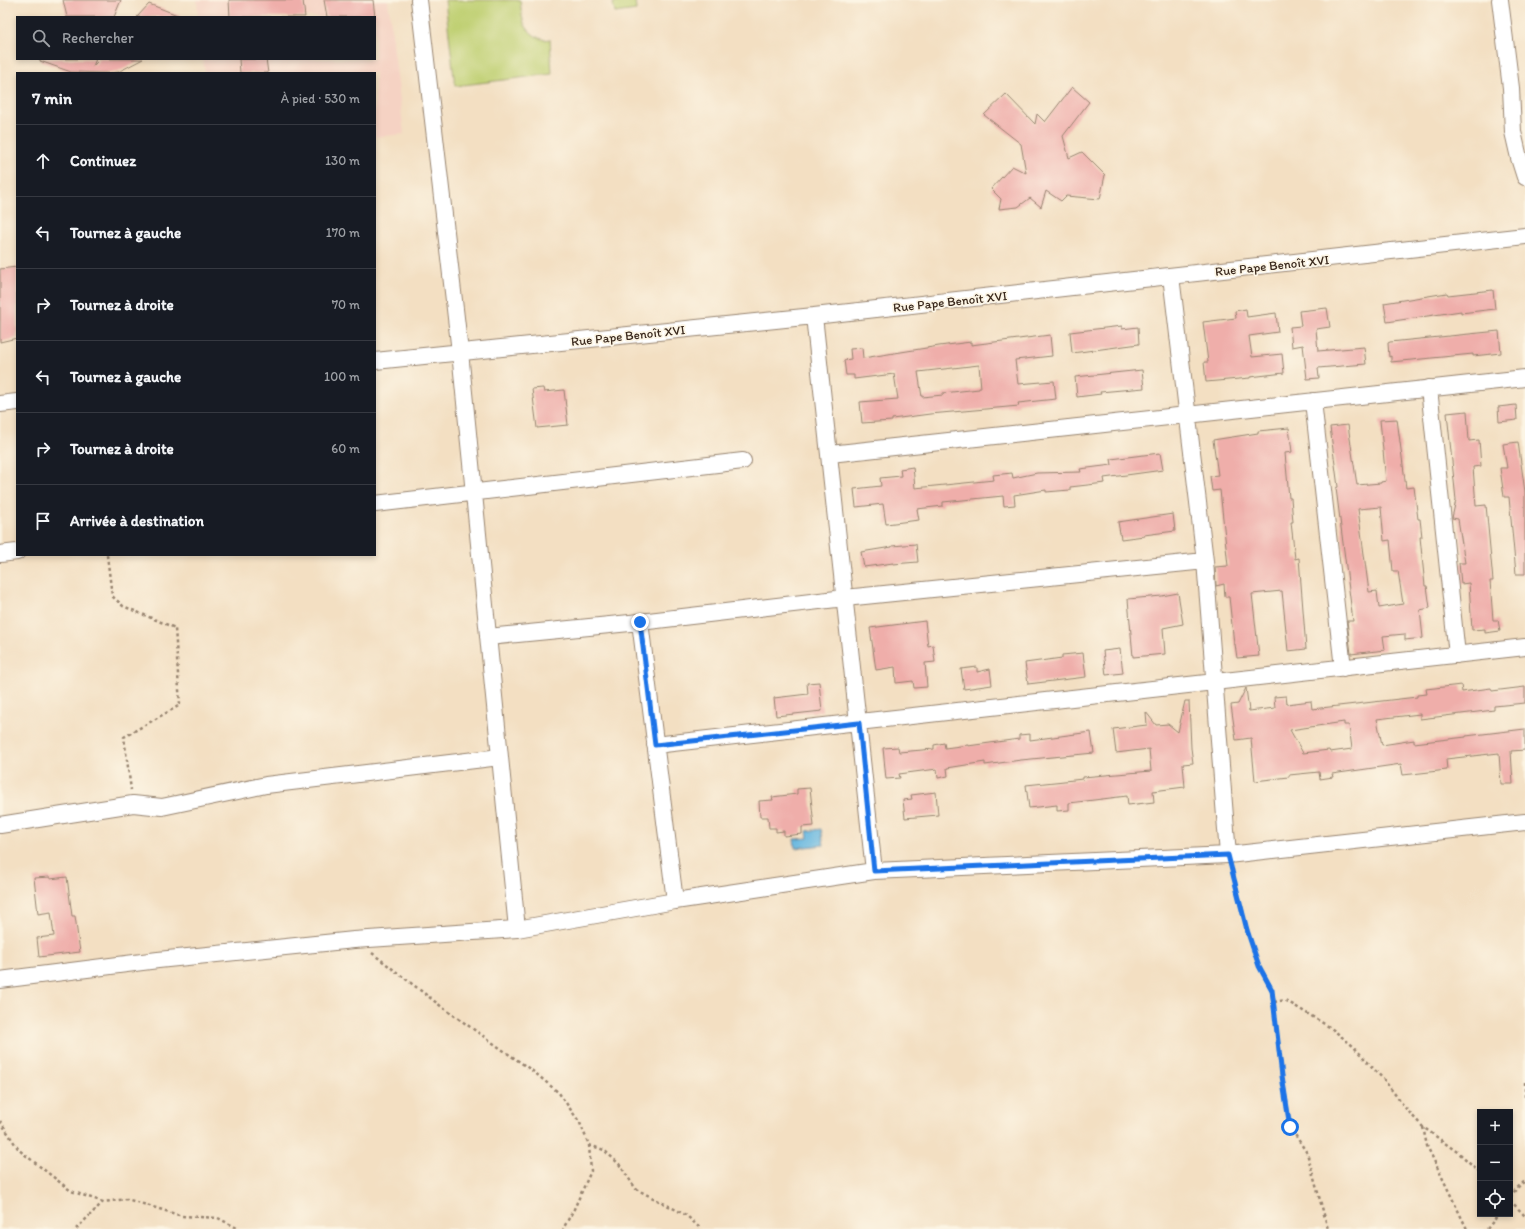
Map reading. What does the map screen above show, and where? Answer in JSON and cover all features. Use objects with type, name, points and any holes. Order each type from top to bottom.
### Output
[{"type":"street","points":[[419,0],[460,352],[517,929]]},
{"type":"street","points":[[1500,0],[1511,88],[1512,132],[1518,158],[1525,177]]},
{"type":"street","name":"Rue Pape Benoît XVI","points":[[376,361],[814,316],[1525,236]]},
{"type":"street","points":[[1171,276],[1205,561],[1228,855]]},
{"type":"street","points":[[814,316],[874,871]]},
{"type":"street","points":[[830,454],[1525,378]]},
{"type":"street","points":[[1429,388],[1457,655]]},
{"type":"street","points":[[1313,401],[1343,668]]},
{"type":"street","points":[[0,404],[16,402]]},
{"type":"street","points":[[376,504],[743,461]]},
{"type":"street","points":[[0,554],[16,552]]},
{"type":"street","points":[[488,637],[1205,561]]},
{"type":"street","points":[[640,622],[675,901]]},
{"type":"street","points":[[655,745],[1525,647]]},
{"type":"street","points":[[0,825],[133,804],[162,807],[266,785],[500,757]]},
{"type":"street","points":[[0,980],[158,960],[354,940],[517,929],[675,901],[874,871],[1228,855],[1525,822]]},
{"type":"path","points":[[107,556],[112,596],[123,606],[175,628],[180,705],[124,737],[133,804]]},
{"type":"path","points":[[1228,855],[1247,930],[1259,966],[1272,990],[1282,1076],[1290,1127],[1307,1153],[1328,1229]]},
{"type":"path","points":[[354,940],[442,1007],[560,1092],[580,1122],[589,1145],[591,1171],[574,1210],[563,1229]]},
{"type":"path","points":[[1274,1002],[1285,1000],[1331,1028],[1353,1046],[1384,1080],[1407,1110],[1423,1127],[1460,1154],[1477,1169]]},
{"type":"path","points":[[1525,1082],[1525,1097]]},
{"type":"path","points":[[0,1121],[19,1150],[71,1191],[103,1202],[127,1198],[182,1216],[218,1218],[239,1229]]},
{"type":"path","points":[[1423,1127],[1427,1146],[1467,1229]]},
{"type":"path","points":[[589,1145],[604,1150],[619,1164],[636,1189],[686,1215],[701,1229]]},
{"type":"path","points":[[1513,1194],[1525,1181]]},
{"type":"path","points":[[76,1229],[103,1202]]},
{"type":"path","points":[[1513,1202],[1525,1216]]},
{"type":"path","points":[[1487,1229],[1497,1217]]},
{"type":"shaded area","points":[[197,0],[388,0],[404,134],[376,137],[376,72],[205,72],[203,60],[376,60],[376,16],[198,16]]},
{"type":"green space","points":[[445,0],[520,0],[523,20],[528,30],[538,38],[546,40],[550,39],[552,74],[455,86]]},
{"type":"green space","points":[[621,0],[635,0],[636,10],[615,13],[613,3]]},
{"type":"water","points":[[821,829],[824,845],[795,848],[794,839],[808,838],[807,831]]},
{"type":"building","points":[[63,0],[121,0],[114,16],[67,16]]},
{"type":"building","points":[[229,0],[303,0],[305,16],[230,16]]},
{"type":"building","points":[[324,0],[373,0],[375,16],[327,16]]},
{"type":"building","points":[[149,4],[180,16],[138,16]]},
{"type":"building","points":[[96,60],[93,66],[99,60],[141,60],[118,72],[71,72],[40,61]]},
{"type":"building","points":[[239,60],[266,60],[268,72],[240,72]]},
{"type":"building","points":[[1072,87],[1089,102],[1063,136],[1069,158],[1082,152],[1105,175],[1100,199],[1066,196],[1061,201],[1046,191],[1041,207],[1030,198],[1018,207],[999,209],[1001,199],[991,189],[1012,166],[1026,173],[1021,144],[984,115],[1006,94],[1035,124],[1037,114],[1045,122]]},
{"type":"building","points":[[16,267],[16,338],[0,342],[0,269]]},
{"type":"building","points":[[1493,290],[1495,309],[1461,313],[1461,311],[1387,322],[1384,303],[1447,293],[1448,295]]},
{"type":"building","points":[[1327,308],[1330,327],[1316,329],[1318,351],[1364,347],[1366,364],[1318,368],[1319,378],[1307,379],[1303,345],[1292,347],[1290,327],[1301,326],[1299,311]]},
{"type":"building","points":[[1246,309],[1247,317],[1276,313],[1278,332],[1249,336],[1252,357],[1282,354],[1284,373],[1206,382],[1204,362],[1208,362],[1203,322],[1236,318],[1235,311]]},
{"type":"building","points":[[1122,326],[1122,329],[1138,327],[1139,344],[1072,353],[1070,332]]},
{"type":"building","points":[[1499,331],[1501,353],[1473,356],[1473,354],[1391,362],[1391,356],[1389,357],[1388,343],[1390,342]]},
{"type":"building","points":[[1050,335],[1052,356],[1015,360],[1018,384],[1054,381],[1056,399],[1018,403],[1019,406],[930,414],[892,419],[892,421],[862,423],[860,402],[898,399],[894,374],[854,379],[854,375],[846,375],[844,360],[851,359],[850,349],[862,348],[863,358],[971,342],[971,345]],"holes":[[[979,365],[981,388],[922,397],[918,372]]]},
{"type":"building","points":[[1142,370],[1144,388],[1100,392],[1101,394],[1077,397],[1075,377]]},
{"type":"building","points":[[543,388],[544,392],[564,390],[568,425],[537,428],[532,389]]},
{"type":"building","points":[[1516,405],[1517,420],[1499,422],[1498,407]]},
{"type":"building","points":[[1467,411],[1469,441],[1479,440],[1481,466],[1473,467],[1476,506],[1486,505],[1493,581],[1490,581],[1493,620],[1498,620],[1500,631],[1485,633],[1485,629],[1472,630],[1469,583],[1461,584],[1459,563],[1465,563],[1458,519],[1452,518],[1456,500],[1447,413]]},
{"type":"building","points":[[1397,419],[1406,488],[1414,487],[1418,519],[1420,519],[1422,537],[1420,537],[1425,586],[1427,586],[1430,608],[1420,610],[1423,638],[1405,640],[1405,634],[1383,636],[1385,650],[1351,654],[1347,621],[1353,621],[1336,488],[1338,487],[1330,427],[1348,425],[1357,485],[1381,483],[1386,481],[1380,420]],"holes":[[[1381,507],[1384,541],[1390,540],[1393,571],[1398,571],[1403,604],[1379,608],[1377,591],[1369,592],[1358,509]]]},
{"type":"building","points":[[1289,428],[1292,452],[1285,453],[1289,498],[1291,498],[1293,522],[1291,522],[1295,559],[1299,558],[1306,649],[1288,651],[1282,591],[1252,594],[1259,656],[1237,658],[1229,597],[1225,597],[1224,584],[1216,586],[1215,567],[1228,566],[1220,490],[1212,491],[1210,476],[1218,475],[1213,440],[1258,433],[1258,431]]},
{"type":"building","points":[[1518,442],[1525,492],[1525,574],[1516,574],[1509,497],[1504,497],[1500,468],[1507,468],[1503,444]]},
{"type":"building","points":[[1160,453],[1163,470],[1104,478],[1105,483],[1070,487],[1070,490],[1046,492],[1046,490],[1014,495],[1015,505],[1004,506],[1003,496],[943,502],[943,506],[917,509],[919,520],[886,524],[883,504],[856,507],[854,489],[881,486],[880,478],[901,476],[900,469],[913,467],[915,488],[994,480],[993,475],[1012,473],[1013,478],[1037,473],[1081,472],[1080,469],[1112,465],[1111,459]]},
{"type":"building","points":[[1173,514],[1175,531],[1121,539],[1118,522]]},
{"type":"building","points":[[916,544],[918,562],[893,563],[864,567],[861,552],[892,546]]},
{"type":"building","points":[[1178,593],[1183,624],[1163,628],[1165,654],[1133,657],[1128,599]]},
{"type":"building","points":[[925,621],[928,646],[933,645],[935,662],[925,663],[927,687],[914,688],[913,681],[896,683],[895,667],[876,670],[870,628]]},
{"type":"building","points":[[1120,649],[1123,673],[1106,675],[1103,651]]},
{"type":"building","points":[[1083,653],[1086,677],[1028,684],[1025,663],[1062,658],[1062,655]]},
{"type":"building","points":[[977,667],[977,672],[990,669],[992,685],[964,689],[961,669]]},
{"type":"building","points":[[819,682],[822,711],[776,716],[774,698],[808,694],[807,683]]},
{"type":"building","points":[[1461,685],[1462,692],[1491,688],[1492,691],[1525,687],[1525,703],[1494,706],[1494,710],[1420,719],[1420,714],[1377,719],[1382,745],[1414,740],[1414,743],[1525,729],[1525,750],[1511,751],[1513,784],[1501,784],[1499,753],[1446,759],[1447,770],[1403,775],[1401,764],[1332,774],[1333,777],[1320,779],[1319,772],[1289,775],[1289,777],[1255,781],[1251,738],[1236,740],[1231,705],[1238,704],[1246,688],[1249,711],[1275,708],[1274,697],[1286,696],[1287,704],[1311,701],[1312,709],[1417,697],[1417,695],[1427,694],[1426,689]],"holes":[[[1344,722],[1344,725],[1349,725],[1352,749],[1330,752],[1329,750],[1303,753],[1290,730]]]},
{"type":"building","points":[[1185,701],[1189,701],[1193,763],[1183,764],[1185,787],[1153,791],[1154,802],[1128,805],[1127,796],[1069,803],[1069,810],[1057,811],[1057,805],[1029,808],[1026,785],[1083,779],[1083,777],[1151,771],[1149,749],[1116,753],[1113,729],[1147,725],[1146,712],[1156,725],[1168,724],[1178,732]]},
{"type":"building","points":[[1091,732],[1094,753],[985,765],[985,762],[947,768],[948,776],[938,778],[937,769],[899,774],[900,778],[886,779],[883,748],[898,747],[899,752],[934,749],[934,745],[944,743],[945,748],[1019,739],[1019,735],[1030,734],[1030,740]]},
{"type":"building","points":[[810,788],[814,826],[802,827],[802,834],[784,836],[784,831],[776,832],[776,828],[769,828],[768,817],[760,817],[759,801],[773,800],[772,797],[797,794],[797,789]]},
{"type":"building","points":[[936,792],[938,815],[905,818],[903,800],[912,799],[911,795]]},
{"type":"building","points":[[50,877],[50,879],[67,877],[72,916],[75,916],[80,952],[39,957],[37,938],[54,936],[51,912],[38,914],[34,878]]},
{"type":"route","points":[[640,622],[655,745],[859,723],[874,871],[1228,855],[1247,930],[1259,966],[1272,990],[1276,1035],[1290,1127]]}]
